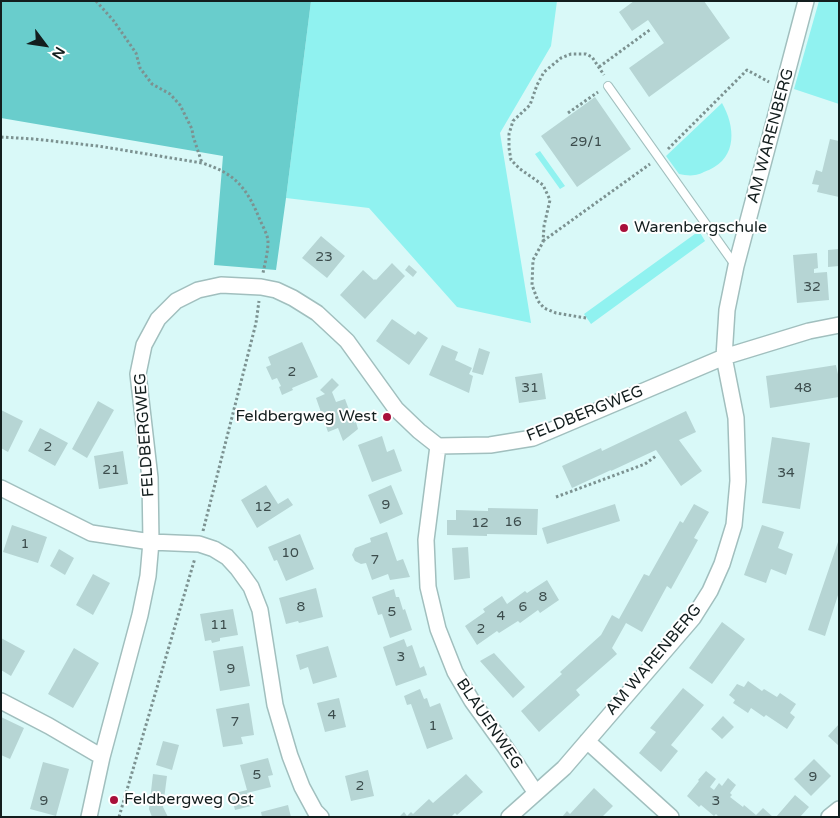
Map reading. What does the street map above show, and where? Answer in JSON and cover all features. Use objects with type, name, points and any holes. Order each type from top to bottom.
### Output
[{"type":"street","name":"AM WARENBERG","points":[[509,817],[564,768],[693,618],[710,591],[722,564],[734,525],[738,481],[736,418],[724,357],[727,310],[736,266],[806,1]]},
{"type":"street","name":"FELDBERGWEG","points":[[88,817],[140,615],[148,576],[151,542],[150,478],[138,374],[144,344],[158,319],[176,301],[198,290],[221,285],[261,287],[276,290],[293,298],[317,313],[347,341],[396,409],[438,446],[490,445],[533,438],[724,357],[839,325]]},
{"type":"street","name":"BLAUENWEG","points":[[438,446],[426,540],[428,587],[438,629],[455,672],[472,701],[536,793]]},
{"type":"street","points":[[1,488],[91,533],[151,542],[199,544],[214,549],[227,557],[252,587],[260,610],[275,705],[290,756],[302,787],[315,811],[321,817]]},
{"type":"street","points":[[1,701],[102,757]]},
{"type":"street","points":[[587,740],[671,817]]},
{"type":"street","points":[[829,817],[839,809]]},
{"type":"lane","points":[[608,86],[736,266]]},
{"type":"path","points":[[96,1],[113,20],[136,53],[140,68],[152,84],[170,94],[180,105],[192,129],[202,163]]},
{"type":"path","points":[[586,318],[556,313],[544,308],[538,301],[532,285],[533,260],[543,242],[544,226],[550,200],[542,185],[520,169],[512,160],[509,148],[509,134],[514,121],[530,105],[537,84],[544,72],[561,58],[571,54],[586,54],[592,57],[599,67],[651,29]]},
{"type":"path","points":[[568,113],[598,92]]},
{"type":"path","points":[[1,137],[98,146],[202,163],[218,168],[234,178],[253,202],[268,241],[261,287]]},
{"type":"path","points":[[556,497],[644,464],[656,456]]},
{"type":"shaded area","points":[[1,1],[311,1],[276,270],[214,265],[223,156],[1,118]]},
{"type":"shaded area","points":[[311,1],[557,1],[551,46],[500,133],[531,323],[457,307],[369,208],[286,198]]},
{"type":"shaded area","points":[[819,1],[839,1],[839,104],[794,89]]},
{"type":"shaded area","points":[[722,103],[730,121],[731,131],[729,149],[725,157],[709,170],[698,174],[679,174],[666,156]]},
{"type":"shaded area","points":[[540,151],[565,186],[560,189],[535,154]]},
{"type":"shaded area","points":[[699,231],[705,241],[591,324],[584,314]]},
{"type":"building","points":[[634,1],[704,1],[730,38],[649,97],[629,68],[664,43],[648,20],[632,31],[619,12]]},
{"type":"building","points":[[595,97],[631,149],[577,187],[541,136]]},
{"type":"building","points":[[830,139],[839,141],[839,197],[817,192],[819,185],[812,184],[816,170],[822,172]]},
{"type":"building","points":[[321,236],[345,256],[327,278],[302,258]]},
{"type":"building","points":[[839,249],[839,266],[828,267],[828,250]]},
{"type":"building","points":[[817,253],[818,268],[814,269],[814,273],[827,272],[829,300],[797,303],[793,255]]},
{"type":"building","points":[[392,263],[405,276],[365,319],[340,295],[363,270],[376,280]]},
{"type":"building","points":[[409,265],[417,272],[413,277],[405,270]]},
{"type":"building","points":[[392,319],[415,335],[418,331],[428,338],[409,365],[376,341]]},
{"type":"building","points":[[302,342],[318,377],[292,388],[293,390],[282,395],[279,387],[281,386],[277,378],[272,380],[266,367],[271,365],[268,357]]},
{"type":"building","points":[[442,345],[458,352],[455,360],[472,368],[469,374],[473,376],[469,393],[429,375]]},
{"type":"building","points":[[479,348],[490,352],[483,375],[472,372]]},
{"type":"building","points":[[836,365],[839,379],[839,397],[770,408],[766,376]]},
{"type":"building","points":[[542,373],[546,399],[519,403],[515,377]]},
{"type":"building","points":[[332,378],[339,385],[332,392],[336,402],[345,399],[358,429],[343,441],[338,428],[328,432],[316,398],[325,394],[320,390]]},
{"type":"building","points":[[98,401],[114,410],[87,458],[72,449]]},
{"type":"building","points":[[1,410],[23,421],[8,452],[1,448]]},
{"type":"building","points":[[686,411],[696,432],[679,440],[702,471],[681,486],[656,450],[572,488],[562,466],[601,448],[602,451]]},
{"type":"building","points":[[40,428],[68,443],[55,466],[28,451]]},
{"type":"building","points":[[382,436],[387,452],[394,449],[402,471],[372,482],[358,445]]},
{"type":"building","points":[[772,437],[810,443],[800,509],[762,503]]},
{"type":"building","points":[[123,451],[128,484],[99,489],[94,456]]},
{"type":"building","points":[[266,485],[278,504],[288,498],[293,505],[257,528],[241,500]]},
{"type":"building","points":[[391,485],[403,514],[380,524],[368,495]]},
{"type":"building","points":[[615,504],[620,521],[547,544],[542,528]]},
{"type":"building","points":[[694,504],[709,512],[694,538],[698,540],[671,589],[667,586],[642,632],[626,623],[612,648],[617,654],[576,690],[580,695],[539,732],[521,711],[601,635],[612,615],[619,619],[644,574],[649,576],[680,521],[683,523]]},
{"type":"building","points":[[488,508],[538,509],[537,535],[447,535],[447,520],[456,520],[456,510],[488,511]]},
{"type":"building","points":[[12,525],[47,537],[38,563],[3,552]]},
{"type":"building","points":[[762,525],[784,532],[778,548],[793,554],[786,575],[771,569],[766,583],[744,575]]},
{"type":"building","points":[[387,532],[397,561],[403,559],[410,577],[390,580],[388,574],[372,580],[366,563],[361,564],[355,561],[352,555],[355,548],[371,542],[370,538]]},
{"type":"building","points":[[300,534],[314,569],[286,581],[277,560],[274,561],[268,547]]},
{"type":"building","points":[[839,539],[839,592],[825,636],[808,630]]},
{"type":"building","points":[[468,547],[470,578],[454,580],[452,548]]},
{"type":"building","points":[[59,549],[74,558],[65,575],[50,566]]},
{"type":"building","points":[[93,574],[110,583],[93,615],[76,605]]},
{"type":"building","points":[[547,580],[559,600],[540,613],[538,610],[520,623],[518,621],[499,633],[497,631],[477,645],[465,626],[485,612],[483,609],[502,596],[507,604],[525,591],[527,593]]},
{"type":"building","points":[[316,588],[323,617],[286,624],[279,598]]},
{"type":"building","points":[[394,589],[403,610],[405,609],[412,630],[390,638],[382,614],[378,615],[372,597]]},
{"type":"building","points":[[233,609],[238,635],[220,638],[220,641],[212,643],[211,640],[205,641],[200,614]]},
{"type":"building","points":[[722,622],[745,639],[712,684],[689,668]]},
{"type":"building","points":[[1,638],[25,651],[11,676],[1,670]]},
{"type":"building","points":[[404,639],[407,647],[412,645],[420,668],[424,666],[427,675],[396,686],[383,647]]},
{"type":"building","points":[[243,646],[250,686],[220,691],[213,651]]},
{"type":"building","points":[[328,646],[337,677],[313,684],[308,667],[300,670],[296,655]]},
{"type":"building","points":[[74,648],[99,663],[73,708],[48,694]]},
{"type":"building","points":[[494,653],[525,687],[513,698],[480,661]]},
{"type":"building","points":[[748,681],[762,691],[764,689],[777,697],[780,693],[796,704],[790,713],[795,717],[787,729],[766,715],[764,717],[751,708],[748,713],[733,703],[735,700],[729,695],[737,684],[744,687]]},
{"type":"building","points":[[683,688],[704,705],[671,745],[678,751],[661,772],[639,753],[656,732],[650,728]]},
{"type":"building","points":[[420,689],[424,699],[427,698],[430,707],[440,703],[453,739],[427,749],[411,704],[407,705],[404,696]]},
{"type":"building","points":[[339,698],[346,727],[325,732],[317,703]]},
{"type":"building","points":[[249,703],[254,735],[241,737],[243,744],[223,747],[216,709]]},
{"type":"building","points":[[723,716],[734,727],[722,739],[711,729]]},
{"type":"building","points":[[1,717],[24,728],[10,759],[1,755]]},
{"type":"building","points":[[839,724],[839,746],[828,736]]},
{"type":"building","points":[[163,741],[179,745],[172,770],[156,765]]},
{"type":"building","points":[[268,758],[273,775],[268,776],[271,787],[247,793],[251,806],[235,810],[231,794],[247,790],[240,765]]},
{"type":"building","points":[[814,759],[831,776],[811,796],[794,779]]},
{"type":"building","points":[[43,762],[69,769],[56,816],[30,809]]},
{"type":"building","points":[[368,770],[374,796],[351,801],[345,776]]},
{"type":"building","points":[[706,771],[716,779],[710,787],[714,790],[719,783],[722,786],[728,778],[736,785],[730,793],[732,795],[730,797],[756,815],[763,808],[773,817],[719,817],[716,814],[714,816],[701,805],[699,807],[687,796]]},
{"type":"building","points":[[153,774],[167,776],[163,807],[168,817],[152,817],[149,809]]},
{"type":"building","points":[[466,774],[483,792],[457,815],[455,813],[451,817],[399,817],[404,812],[407,816],[411,812],[413,814],[429,799],[433,803]]},
{"type":"building","points":[[594,788],[613,806],[602,817],[562,817],[567,811],[570,814]]},
{"type":"building","points":[[795,795],[809,807],[800,817],[776,817]]},
{"type":"building","points":[[288,805],[291,817],[262,817],[261,812]]},
{"type":"place","name":"Warenbergschule","points":[[624,228]]},
{"type":"place","name":"Feldbergweg West","points":[[387,417]]},
{"type":"place","name":"Feldbergweg Ost","points":[[114,800]]}]
